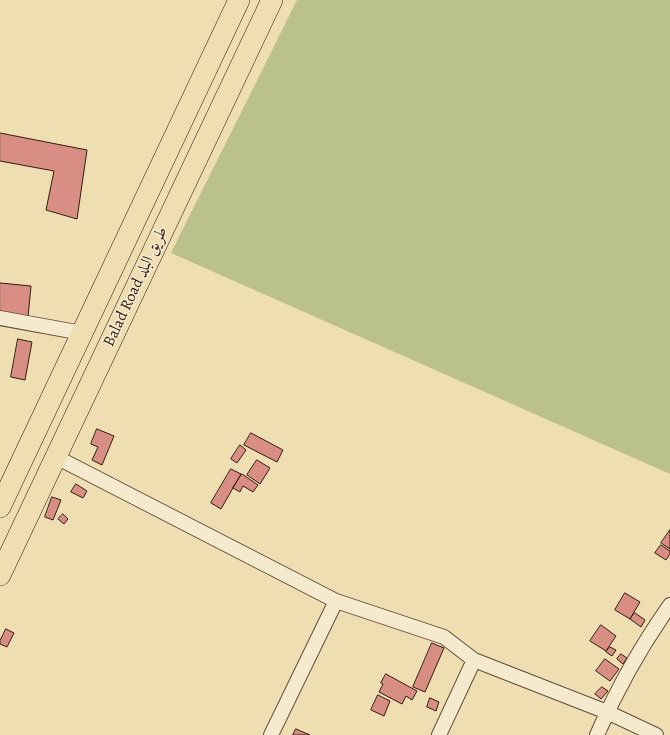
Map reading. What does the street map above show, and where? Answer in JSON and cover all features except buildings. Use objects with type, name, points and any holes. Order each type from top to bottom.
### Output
[{"type":"highway","name":"Balad Road طريق البلد","points":[[0,507],[239,0]]},
{"type":"highway","name":"Balad Road طريق البلد","points":[[0,575],[272,0]]},
{"type":"street","points":[[0,318],[82,333]]},
{"type":"street","points":[[56,457],[336,601],[444,637],[474,660],[607,712],[656,735]]},
{"type":"street","points":[[271,735],[336,601]]},
{"type":"street","points":[[597,735],[628,670],[654,627],[670,606]]},
{"type":"street","points":[[438,735],[474,660]]},
{"type":"green space","points":[[297,0],[670,0],[670,474],[171,253]]}]
